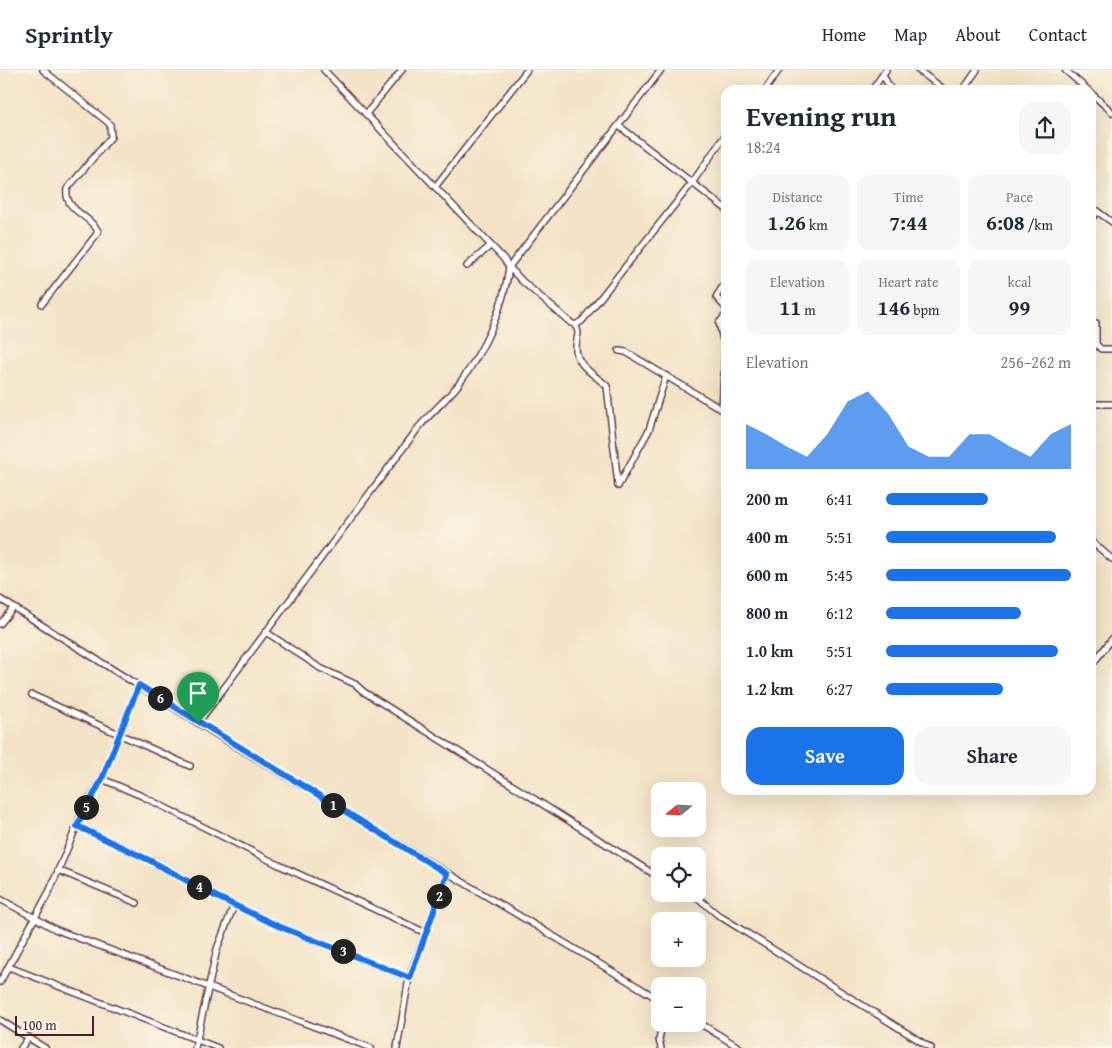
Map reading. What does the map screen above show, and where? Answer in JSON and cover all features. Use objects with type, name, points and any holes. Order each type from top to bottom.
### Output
[{"type":"street","points":[[42,304],[83,254],[98,231],[93,223],[70,205],[66,196],[67,189],[111,137],[112,132],[110,124],[43,70]]},
{"type":"street","points":[[324,70],[503,258],[522,281],[575,325],[579,333],[576,350],[580,365],[607,386],[618,486],[649,430],[666,376]]},
{"type":"street","points":[[366,114],[402,70]]},
{"type":"street","points":[[435,187],[527,70]]},
{"type":"street","points":[[198,723],[419,426],[442,404],[474,362],[485,343],[507,287],[509,267],[661,70]]},
{"type":"street","points":[[768,85],[779,70]]},
{"type":"street","points":[[876,85],[886,70]]},
{"type":"street","points":[[918,70],[938,85]]},
{"type":"street","points":[[966,85],[977,70]]},
{"type":"street","points":[[1066,70],[1082,85]]},
{"type":"street","points":[[883,75],[888,85]]},
{"type":"street","points":[[1096,98],[1112,112]]},
{"type":"street","points":[[619,126],[721,205]]},
{"type":"street","points":[[575,325],[582,321],[692,183],[721,141]]},
{"type":"street","points":[[1098,212],[1112,222]]},
{"type":"street","points":[[467,266],[490,246]]},
{"type":"street","points":[[721,289],[716,297],[721,302]]},
{"type":"street","points":[[1096,323],[1096,344],[1100,348],[1112,349]]},
{"type":"street","points":[[619,352],[626,352],[721,408]]},
{"type":"street","points":[[1096,404],[1112,404]]},
{"type":"street","points":[[1096,545],[1112,559]]},
{"type":"street","points":[[0,599],[198,723],[651,995]]},
{"type":"street","points":[[0,624],[13,608]]},
{"type":"street","points":[[266,632],[320,668],[355,684],[364,692],[651,872]]},
{"type":"street","points":[[1096,660],[1112,639]]},
{"type":"street","points":[[0,982],[34,919],[77,826],[102,779],[139,685]]},
{"type":"street","points":[[32,694],[120,732],[190,766]]},
{"type":"street","points":[[102,779],[142,796],[279,866],[426,933]]},
{"type":"street","points":[[77,826],[151,861],[278,926],[410,978]]},
{"type":"street","points":[[58,870],[137,903]]},
{"type":"street","points":[[397,1048],[410,978],[447,874]]},
{"type":"street","points":[[0,899],[34,919],[95,945],[371,1048]]},
{"type":"street","points":[[703,902],[718,915],[931,1048]]},
{"type":"street","points":[[195,1048],[217,949],[234,905]]},
{"type":"street","points":[[8,967],[218,1048]]},
{"type":"street","points":[[0,1020],[45,1048]]},
{"type":"street","points":[[706,1027],[740,1048]]},
{"type":"street","points":[[660,1032],[658,1040],[661,1048]]},
{"type":"street","points":[[21,1048],[29,1038]]},
{"type":"route","points":[[139,685],[198,723],[447,874],[410,978],[278,926],[215,896],[151,861],[77,826],[94,790],[102,779],[139,685]]}]
